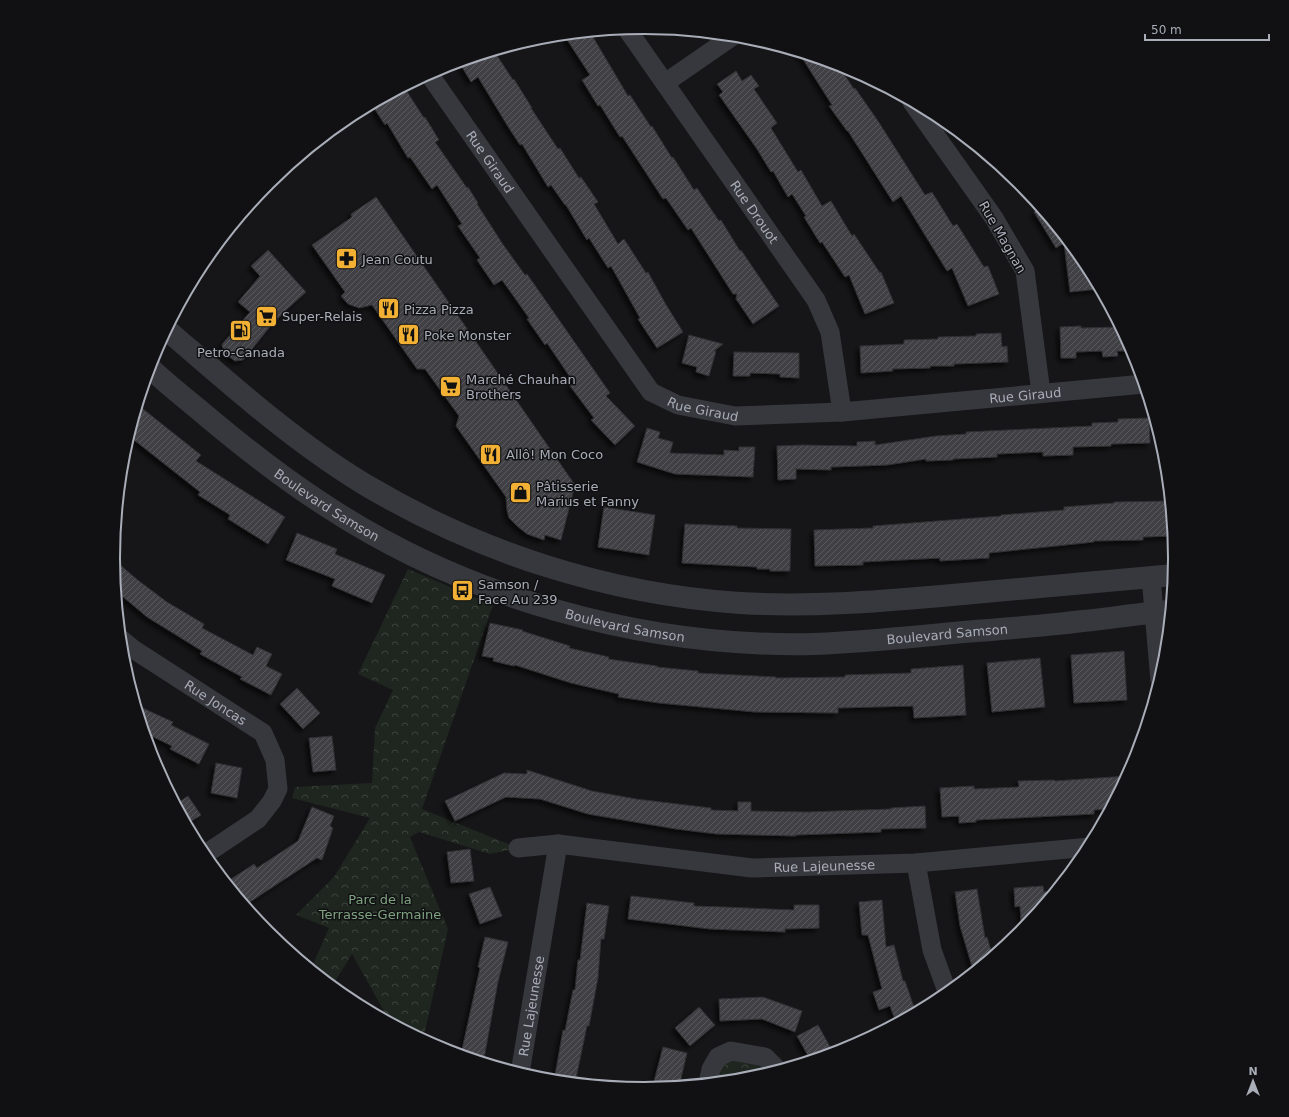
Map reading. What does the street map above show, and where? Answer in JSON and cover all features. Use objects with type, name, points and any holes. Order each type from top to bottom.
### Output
[{"type":"street","name":"Rue Drouot","points":[[631,34],[816,300],[830,332],[842,412]]},
{"type":"street","points":[[665,83],[727,40]]},
{"type":"street","name":"Rue Giraud","points":[[432,79],[650,392],[678,405],[735,416],[842,412],[1139,384]]},
{"type":"street","name":"Rue Magnan","points":[[918,111],[994,218],[1025,271],[1041,393]]},
{"type":"street","points":[[171,333],[261,409],[307,445],[346,472],[391,499],[445,527],[485,544],[562,571],[611,584],[660,594],[706,600],[753,604],[809,604],[905,599],[1169,575]]},
{"type":"street","name":"Boulevard Samson","points":[[155,372],[262,462],[308,495],[359,527],[413,555],[467,579],[524,600],[596,620],[652,632],[692,638],[759,643],[813,644],[889,639],[1084,621],[1162,611]]},
{"type":"street","points":[[1151,577],[1162,611],[1161,650]]},
{"type":"street","name":"Rue Joncas","points":[[127,644],[263,733],[275,760],[278,789],[272,801],[258,819],[209,852]]},
{"type":"street","name":"Rue Lajeunesse","points":[[521,1068],[558,844]]},
{"type":"street","name":"Rue Lajeunesse","points":[[518,848],[558,844],[752,868],[916,863],[1082,848]]},
{"type":"street","points":[[916,863],[932,950],[946,988]]},
{"type":"street","points":[[709,1079],[711,1069],[718,1057],[731,1051],[765,1057],[775,1066]]},
{"type":"green space","name":"Parc de la Terrasse-Germaine","points":[[408,569],[493,605],[422,809],[518,848],[490,854],[419,832],[410,837],[448,929],[424,1034],[386,1015],[352,954],[335,982],[313,965],[329,928],[296,915],[334,877],[370,818],[292,798],[295,787],[372,783],[375,728],[393,690],[358,674]]},
{"type":"green space","points":[[731,1051],[769,1068],[747,1073],[711,1079]]},
{"type":"building","points":[[593,37],[628,96],[630,95],[651,127],[652,126],[694,190],[697,188],[719,221],[721,220],[740,251],[741,250],[779,306],[753,324],[736,299],[737,294],[733,294],[691,228],[688,230],[666,198],[663,199],[622,136],[620,137],[600,105],[598,106],[582,80],[590,75],[567,40]]},
{"type":"building","points":[[497,56],[513,80],[514,79],[558,149],[560,148],[579,178],[581,177],[598,202],[594,204],[618,244],[624,239],[646,273],[648,272],[683,332],[657,348],[638,319],[640,318],[611,266],[608,268],[589,238],[587,240],[566,205],[551,185],[548,187],[522,144],[520,145],[507,125],[478,77],[471,82],[462,67]]},
{"type":"building","points":[[803,59],[844,74],[878,121],[925,195],[932,192],[953,226],[957,224],[984,267],[988,266],[999,294],[968,306],[952,268],[947,271],[901,196],[893,202],[848,131],[829,106],[832,105]]},
{"type":"building","points":[[736,71],[742,81],[751,75],[759,86],[754,89],[777,123],[771,128],[798,172],[801,170],[822,206],[831,201],[852,236],[854,234],[880,273],[881,272],[894,303],[865,314],[849,275],[845,277],[822,242],[820,243],[804,217],[806,216],[792,194],[788,197],[773,171],[771,172],[757,149],[719,95],[723,92],[717,84]]},
{"type":"building","points":[[407,91],[439,140],[435,142],[467,188],[468,187],[502,243],[525,275],[527,274],[610,393],[606,396],[635,426],[615,445],[591,420],[594,418],[570,386],[574,383],[547,343],[545,345],[527,319],[529,318],[502,280],[494,285],[477,260],[480,258],[458,226],[462,224],[437,185],[432,189],[410,157],[408,158],[387,123],[385,125],[374,109]]},
{"type":"building","points":[[376,197],[575,485],[561,540],[545,535],[544,540],[527,534],[509,518],[506,497],[456,426],[459,416],[425,369],[417,369],[372,305],[359,308],[348,304],[341,296],[345,292],[312,245],[352,217],[351,214]]},
{"type":"building","points":[[1037,211],[1064,243],[1056,248],[1034,212]]},
{"type":"building","points":[[1064,243],[1095,290],[1070,292]]},
{"type":"building","points":[[268,250],[306,292],[269,328],[243,360],[235,361],[224,353],[222,345],[250,312],[238,302],[260,276],[251,266]]},
{"type":"building","points":[[1060,327],[1115,327],[1126,351],[1117,351],[1118,356],[1103,357],[1102,351],[1076,352],[1076,358],[1061,358]]},
{"type":"building","points":[[1001,333],[1002,347],[1007,346],[1008,362],[954,364],[954,366],[930,366],[930,368],[892,369],[893,371],[861,373],[860,346],[904,344],[904,340],[938,339],[938,337],[976,336],[976,334]]},
{"type":"building","points":[[689,335],[723,344],[714,351],[716,351],[709,376],[696,372],[697,367],[682,363]]},
{"type":"building","points":[[734,352],[799,353],[799,378],[780,377],[780,374],[750,373],[750,376],[733,376]]},
{"type":"building","points":[[142,408],[201,455],[196,461],[285,517],[268,544],[228,519],[230,515],[198,495],[200,492],[134,440]]},
{"type":"building","points":[[1149,418],[1150,443],[1073,447],[1073,455],[1043,456],[1043,452],[997,454],[997,457],[926,461],[926,459],[887,465],[831,467],[831,470],[796,469],[796,479],[778,480],[777,446],[857,446],[857,442],[875,441],[875,445],[936,436],[966,434],[966,432],[1092,426],[1092,423],[1118,422],[1118,419]]},
{"type":"building","points":[[647,428],[660,432],[658,438],[673,442],[670,453],[724,455],[724,450],[739,451],[739,447],[755,447],[753,477],[675,474],[637,462]]},
{"type":"building","points":[[1166,501],[1168,536],[1143,537],[1143,540],[1094,541],[989,553],[989,558],[940,561],[940,558],[863,562],[863,565],[815,566],[814,530],[873,528],[873,526],[1064,510],[1064,507],[1114,502]]},
{"type":"building","points":[[604,507],[655,515],[649,555],[598,547]]},
{"type":"building","points":[[685,524],[737,526],[737,528],[791,529],[790,571],[770,571],[770,569],[757,569],[757,567],[682,563]]},
{"type":"building","points":[[297,533],[337,549],[335,554],[385,575],[372,603],[332,586],[335,579],[286,560]]},
{"type":"building","points":[[120,565],[167,602],[204,624],[202,628],[253,655],[257,647],[272,654],[266,666],[282,674],[271,695],[240,679],[242,677],[200,654],[202,651],[147,617],[121,595]]},
{"type":"building","points":[[490,623],[523,630],[522,631],[570,646],[569,648],[609,657],[608,659],[657,667],[698,671],[698,673],[776,678],[845,677],[845,675],[911,673],[911,669],[963,665],[966,715],[914,718],[913,706],[838,708],[838,713],[755,712],[659,703],[618,697],[619,694],[571,683],[515,665],[493,661],[494,658],[482,656]]},
{"type":"building","points":[[1124,651],[1127,700],[1074,703],[1071,655]]},
{"type":"building","points":[[1040,658],[1045,707],[992,712],[987,663]]},
{"type":"building","points":[[297,688],[320,713],[303,729],[280,704]]},
{"type":"building","points":[[142,708],[173,722],[171,725],[209,744],[199,764],[170,749],[172,746],[151,736]]},
{"type":"building","points":[[332,736],[336,770],[313,772],[309,738]]},
{"type":"building","points":[[216,763],[242,768],[237,798],[211,793]]},
{"type":"building","points":[[527,770],[592,791],[636,799],[711,808],[711,810],[738,811],[738,802],[751,802],[751,811],[808,812],[891,809],[925,806],[926,828],[881,829],[881,832],[796,836],[717,834],[676,829],[588,814],[540,799],[506,797],[455,821],[445,801],[504,773],[527,774]]},
{"type":"building","points":[[1121,776],[1105,809],[1094,810],[1094,814],[976,820],[976,822],[959,823],[959,816],[942,817],[940,788],[974,786],[974,789],[1019,787],[1018,781],[1055,781]]},
{"type":"building","points":[[188,796],[201,815],[190,822],[180,801]]},
{"type":"building","points":[[312,807],[334,816],[330,826],[333,828],[322,860],[317,858],[249,903],[231,879],[254,864],[257,868],[298,841]]},
{"type":"building","points":[[470,849],[474,881],[451,883],[447,852]]},
{"type":"building","points":[[1043,886],[1044,892],[1050,891],[1023,921],[1021,921],[1020,906],[1015,907],[1014,888]]},
{"type":"building","points":[[490,887],[502,916],[480,924],[469,894]]},
{"type":"building","points":[[977,889],[985,938],[987,937],[991,952],[972,968],[960,926],[955,892]]},
{"type":"building","points":[[631,896],[694,903],[694,906],[794,910],[794,905],[819,905],[819,928],[785,929],[785,932],[710,929],[628,919]]},
{"type":"building","points":[[882,900],[886,947],[894,945],[903,981],[905,981],[914,1008],[908,1012],[894,1017],[890,1006],[879,1010],[873,992],[882,989],[868,935],[862,935],[859,902]]},
{"type":"building","points":[[587,903],[609,906],[604,939],[601,939],[598,978],[589,1026],[587,1026],[576,1079],[555,1075],[563,1030],[565,1031],[573,990],[575,990],[578,960],[580,960]]},
{"type":"building","points":[[485,937],[508,942],[498,982],[484,1058],[462,1050],[480,968],[478,967]]},
{"type":"building","points":[[763,997],[802,1011],[795,1032],[762,1019],[720,1021],[719,999]]},
{"type":"building","points":[[699,1007],[715,1025],[690,1046],[675,1028]]},
{"type":"building","points":[[818,1025],[831,1048],[808,1056],[797,1036]]},
{"type":"building","points":[[663,1047],[687,1053],[680,1082],[654,1083]]},
{"type":"place","name":"Jean Coutu","points":[[346,259]]},
{"type":"place","name":"Pizza Pizza","points":[[388,309]]},
{"type":"place","name":"Super-Relais","points":[[266,316]]},
{"type":"place","name":"Petro-Canada","points":[[241,330]]},
{"type":"place","name":"Poke Monster","points":[[409,335]]},
{"type":"place","name":"Marché Chauhan Brothers","points":[[451,386]]},
{"type":"place","name":"Allô! Mon Coco","points":[[491,454]]},
{"type":"place","name":"Pâtisserie Marius et Fanny","points":[[520,493]]},
{"type":"place","name":"Samson / Face Au 239","points":[[463,591]]}]
